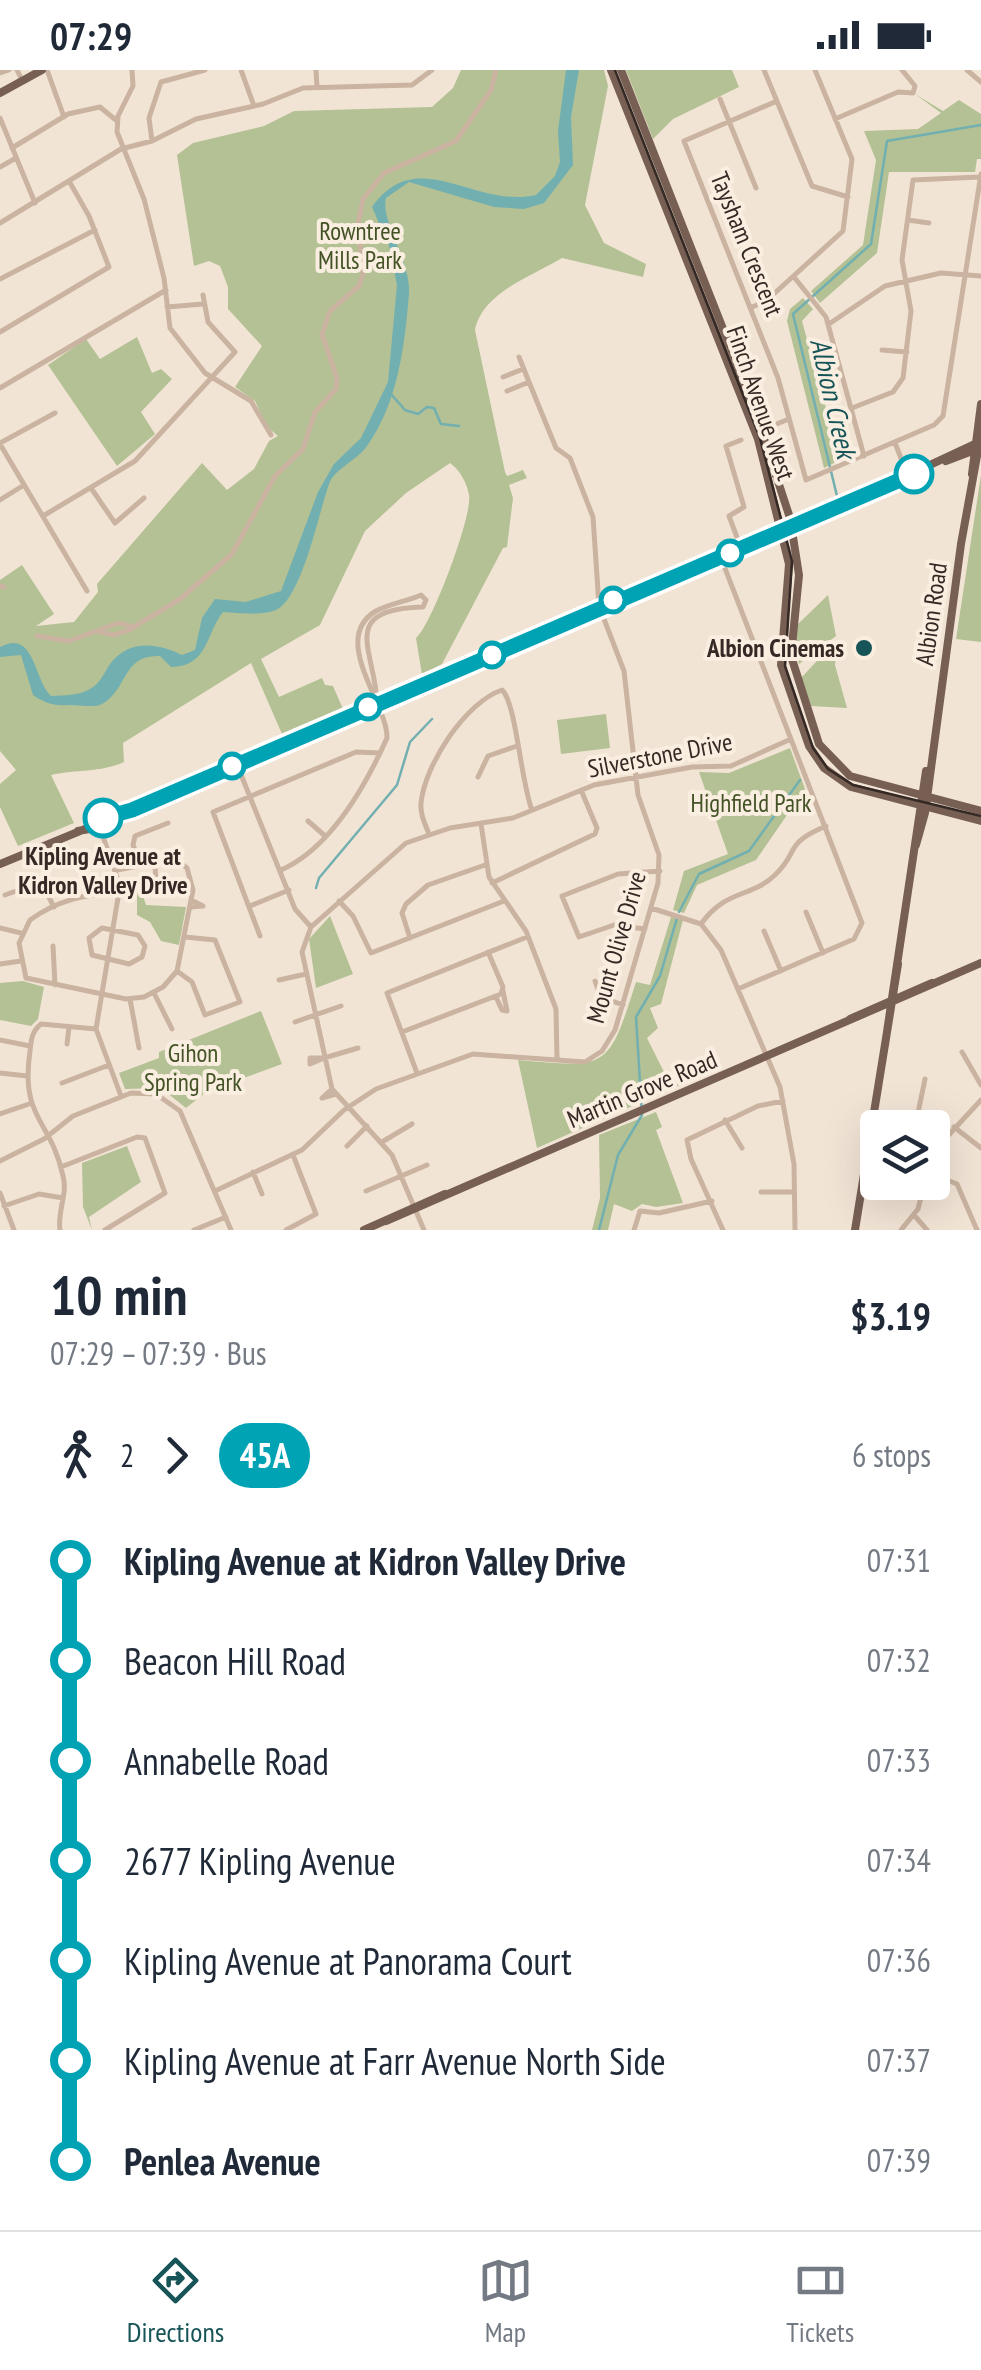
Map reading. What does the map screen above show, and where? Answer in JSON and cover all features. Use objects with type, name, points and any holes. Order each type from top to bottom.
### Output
[{"type":"main road","points":[[0,93],[45,70]]},
{"type":"main road","name":"Finch Avenue West","points":[[611,70],[754,428],[782,531],[790,582],[781,665],[809,746],[841,782],[981,811]]},
{"type":"main road","name":"Finch Avenue West","points":[[620,70],[763,431],[792,527],[799,576],[790,654],[816,737],[831,761],[850,776],[981,821]]},
{"type":"main road","name":"Albion Road","points":[[978,446],[981,404]]},
{"type":"main road","name":"Albion Road","points":[[855,1230],[971,473],[981,434]]},
{"type":"main road","points":[[955,458],[978,446]]},
{"type":"main road","points":[[0,864],[978,446]]},
{"type":"main road","points":[[942,460],[966,458],[971,473]]},
{"type":"main road","name":"Martin Grove Road","points":[[364,1230],[981,963]]},
{"type":"main road","name":"Albion Road","points":[[885,1045],[884,1026],[899,976],[898,964]]},
{"type":"main road","points":[[899,976],[902,985],[914,988]]},
{"type":"main road","name":"Martin Grove Road","points":[[850,1019],[866,1015],[914,988],[936,982]]},
{"type":"main road","points":[[866,1015],[880,1017],[884,1026]]},
{"type":"street","points":[[0,73],[9,70]]},
{"type":"street","points":[[18,70],[22,80]]},
{"type":"street","points":[[45,70],[64,117]]},
{"type":"street","points":[[132,70],[132,86],[117,121],[121,148],[142,190],[174,338],[211,378],[250,401],[271,435]]},
{"type":"street","points":[[152,141],[150,118],[162,82],[205,70]]},
{"type":"street","points":[[241,70],[254,106]]},
{"type":"street","points":[[316,70],[317,87]]},
{"type":"street","points":[[0,223],[121,148],[152,141],[196,119],[317,87],[412,85],[432,70]]},
{"type":"street","points":[[96,632],[114,635],[135,627],[180,599],[232,554],[276,476],[303,449],[315,412],[337,384],[323,346],[324,323],[330,311],[359,286],[363,274],[358,224],[363,199],[384,173],[456,141],[492,90],[496,70]]},
{"type":"street","points":[[764,70],[812,186],[848,197]]},
{"type":"street","points":[[750,308],[794,277],[839,237],[852,159],[815,70]]},
{"type":"street","points":[[835,119],[902,92],[910,94],[915,90],[914,83],[906,80],[902,70]]},
{"type":"street","points":[[969,71],[981,82]]},
{"type":"street","points":[[720,100],[756,188]]},
{"type":"street","name":"Taysham Crescent","points":[[777,101],[684,141],[778,378],[806,480],[934,426],[943,416],[981,176]]},
{"type":"street","points":[[12,148],[64,117],[98,106],[117,121]]},
{"type":"street","points":[[0,118],[35,203]]},
{"type":"street","points":[[0,167],[16,158]]},
{"type":"street","points":[[852,408],[899,388],[912,311],[902,260],[914,178],[981,176]]},
{"type":"street","points":[[0,332],[109,268],[95,230],[69,181]]},
{"type":"street","points":[[908,220],[930,224]]},
{"type":"street","points":[[0,279],[95,230]]},
{"type":"street","points":[[829,324],[874,290],[941,273],[981,276]]},
{"type":"street","points":[[794,277],[829,324],[864,456]]},
{"type":"street","points":[[0,388],[166,290]]},
{"type":"street","points":[[43,516],[138,459],[236,350],[210,324],[203,295]]},
{"type":"street","points":[[167,307],[203,304]]},
{"type":"street","points":[[882,350],[907,352]]},
{"type":"street","name":"Mount Olive Drive","points":[[215,1191],[293,1156],[369,1092],[416,1073],[473,1054],[585,1062],[597,1056],[611,1039],[660,871],[636,779],[624,671],[599,606],[591,511],[570,458],[557,450],[519,357]]},
{"type":"street","points":[[524,368],[506,387],[529,382]]},
{"type":"street","points":[[313,397],[315,412]]},
{"type":"street","points":[[55,413],[0,444],[87,591]]},
{"type":"street","points":[[774,425],[789,419]]},
{"type":"street","points":[[741,440],[726,446],[744,507],[728,518],[746,546]]},
{"type":"street","points":[[895,443],[908,476]]},
{"type":"street","points":[[0,500],[24,486]]},
{"type":"street","points":[[90,488],[115,523],[144,498]]},
{"type":"street","points":[[721,557],[862,926],[857,937],[738,990]]},
{"type":"street","points":[[281,870],[305,859],[369,779],[388,732],[364,661],[360,635],[374,612],[418,595],[425,597],[422,607],[376,617],[365,635],[364,661]]},
{"type":"street","points":[[36,636],[69,641],[118,623],[135,627]]},
{"type":"street","points":[[428,834],[420,809],[439,757],[475,702],[506,690],[521,782],[532,810]]},
{"type":"street","name":"Silverstone Drive","points":[[311,927],[389,854],[428,834],[532,810],[580,790],[692,767],[730,766],[791,739]]},
{"type":"street","points":[[478,777],[488,756],[517,746]]},
{"type":"street","points":[[260,936],[212,815],[356,752],[380,754]]},
{"type":"street","points":[[237,764],[288,890],[298,912],[311,927],[302,946],[334,1091],[382,1142],[403,1176],[424,1230]]},
{"type":"street","points":[[492,884],[595,834],[597,828],[580,790]]},
{"type":"street","points":[[308,821],[324,835]]},
{"type":"street","points":[[99,823],[118,870],[119,896],[96,1028],[122,1096]]},
{"type":"street","points":[[141,865],[133,845],[135,836],[168,823]]},
{"type":"street","points":[[480,824],[492,884],[528,936],[556,1009],[557,1060]]},
{"type":"street","points":[[701,924],[724,899],[775,875],[795,842],[826,826]]},
{"type":"street","points":[[118,870],[156,862],[182,862],[194,886],[177,971],[154,993],[130,999],[29,980],[21,961],[21,933],[33,917],[102,894],[119,896]]},
{"type":"street","points":[[156,862],[156,888]]},
{"type":"street","points":[[410,938],[402,914],[415,894],[485,864]]},
{"type":"street","points":[[645,929],[614,925],[580,938],[562,896],[618,874],[660,871]]},
{"type":"street","points":[[5,895],[40,882],[54,907]]},
{"type":"street","points":[[250,906],[288,890]]},
{"type":"street","points":[[339,901],[353,916],[368,952],[504,901]]},
{"type":"street","points":[[651,908],[701,924],[714,936],[783,1100],[794,1164],[795,1230]]},
{"type":"street","points":[[806,912],[823,953]]},
{"type":"street","points":[[0,928],[21,933]]},
{"type":"street","points":[[95,930],[113,930],[138,935],[144,952],[132,964],[92,955],[88,941],[95,930]]},
{"type":"street","points":[[764,931],[781,971]]},
{"type":"street","points":[[416,1073],[389,991],[528,936]]},
{"type":"street","points":[[177,971],[192,982],[205,1016],[240,1002],[215,940],[185,937]]},
{"type":"street","points":[[53,946],[55,986]]},
{"type":"street","points":[[488,952],[507,1010],[502,1010],[496,996]]},
{"type":"street","points":[[0,964],[21,961]]},
{"type":"street","points":[[278,980],[306,974]]},
{"type":"street","points":[[595,980],[601,996],[623,1005]]},
{"type":"street","points":[[401,1032],[503,991]]},
{"type":"street","points":[[154,993],[172,1029]]},
{"type":"street","points":[[130,999],[139,1048]]},
{"type":"street","points":[[295,1022],[341,1006]]},
{"type":"street","points":[[60,1230],[61,1167],[29,1104],[30,1046],[41,1024],[96,1028]]},
{"type":"street","points":[[67,1044],[69,1027]]},
{"type":"street","points":[[0,1040],[30,1046]]},
{"type":"street","points":[[324,1058],[358,1048]]},
{"type":"street","points":[[962,1052],[981,1086]]},
{"type":"street","points":[[62,1083],[109,1065]]},
{"type":"street","points":[[0,1073],[27,1076]]},
{"type":"street","points":[[919,1110],[926,1079]]},
{"type":"street","points":[[0,1160],[48,1136],[73,1116],[122,1096],[150,1092],[175,1105],[231,1230]]},
{"type":"street","points":[[723,1230],[686,1142],[725,1120],[783,1100]]},
{"type":"street","points":[[950,1132],[981,1100]]},
{"type":"street","points":[[0,1114],[29,1104]]},
{"type":"street","points":[[725,1120],[742,1148]]},
{"type":"street","points":[[382,1142],[412,1124]]},
{"type":"street","points":[[346,1146],[367,1126]]},
{"type":"street","points":[[954,1127],[981,1148]]},
{"type":"street","points":[[61,1167],[137,1137],[145,1138],[165,1193],[105,1230]]},
{"type":"street","points":[[286,1230],[316,1214],[293,1156]]},
{"type":"street","points":[[366,1191],[427,1165]]},
{"type":"street","points":[[253,1172],[262,1194]]},
{"type":"street","points":[[950,1181],[957,1184],[977,1230]]},
{"type":"street","points":[[761,1192],[792,1192]]},
{"type":"street","points":[[0,1194],[14,1230]]},
{"type":"street","points":[[4,1206],[39,1194],[63,1198]]},
{"type":"street","points":[[634,1230],[640,1211],[659,1213],[712,1200]]},
{"type":"street","points":[[902,1230],[914,1215],[919,1200]]},
{"type":"street","points":[[914,1215],[927,1230]]},
{"type":"street","points":[[198,1229],[226,1217]]},
{"type":"green space","name":"Rowntree Mills Park","points":[[461,70],[604,70],[608,86],[585,205],[604,243],[646,264],[643,277],[562,258],[510,287],[480,317],[475,330],[505,472],[507,476],[523,470],[527,478],[509,485],[513,498],[507,547],[503,548],[442,664],[422,675],[416,638],[440,593],[468,506],[465,481],[450,463],[406,493],[365,531],[320,625],[261,659],[279,697],[322,678],[325,685],[333,686],[343,709],[282,734],[251,663],[123,743],[124,762],[51,775],[74,823],[18,846],[0,807],[0,784],[16,770],[0,751],[0,580],[22,565],[54,614],[36,626],[74,622],[98,592],[97,584],[202,463],[227,490],[254,469],[269,441],[278,436],[267,427],[255,401],[235,387],[262,346],[228,309],[228,287],[220,266],[209,261],[194,266],[177,155],[193,143],[264,126],[294,111],[432,107],[453,88]]},
{"type":"green space","points":[[626,70],[732,70],[739,87],[673,119],[653,139]]},
{"type":"green space","points":[[915,94],[943,111],[959,100],[981,114],[981,159],[977,159],[975,172],[889,172],[877,253],[820,303],[811,291],[863,245],[876,160],[864,131],[918,129],[941,113]]},
{"type":"green space","points":[[803,298],[813,309],[802,321],[840,460],[824,468],[787,321],[790,309]]},
{"type":"green space","points":[[137,337],[152,373],[161,369],[172,379],[141,412],[155,434],[117,466],[48,365],[86,339],[100,359]]},
{"type":"green space","points":[[981,475],[981,642],[956,639]]},
{"type":"green space","points":[[828,595],[836,636],[799,664],[795,649],[797,625]]},
{"type":"green space","points":[[837,648],[835,665],[847,708],[811,706],[801,678],[828,649]]},
{"type":"green space","points":[[606,714],[610,748],[561,754],[557,720]]},
{"type":"green space","name":"Highfield Park","points":[[790,748],[805,789],[756,860],[697,885],[684,913],[673,910],[684,871],[728,854],[699,772],[729,773]]},
{"type":"green space","points":[[124,885],[140,886],[146,905],[186,907],[179,945],[161,941],[150,922],[137,915],[137,892],[125,890]]},
{"type":"green space","points":[[330,916],[353,974],[316,988],[309,939]]},
{"type":"green space","points":[[671,917],[683,920],[661,1004],[650,1008],[658,1028],[647,1038],[665,1074],[680,1085],[537,1148],[518,1060],[570,1064],[600,1057],[618,1032],[636,982],[650,985]]},
{"type":"green space","points":[[23,981],[44,987],[38,1019],[31,1026],[0,1020],[0,983]]},
{"type":"green space","name":"Gihon Spring Park","points":[[261,1011],[282,1064],[206,1092],[186,1108],[161,1088],[125,1089],[119,1073],[159,1058],[159,1052]]},
{"type":"green space","points":[[656,1112],[662,1127],[656,1130],[683,1203],[656,1207],[642,1204],[632,1211],[614,1204],[608,1230],[592,1230],[600,1198],[599,1135]]},
{"type":"green space","points":[[127,1146],[141,1182],[89,1217],[92,1230],[83,1207],[82,1163]]},
{"type":"water","points":[[566,70],[579,70],[571,117],[573,165],[544,203],[524,209],[494,207],[409,182],[386,198],[387,218],[405,268],[409,293],[393,392],[378,429],[363,451],[336,473],[329,484],[302,572],[285,602],[264,613],[223,612],[192,661],[171,667],[160,656],[139,661],[102,704],[55,705],[33,695],[21,655],[0,657],[0,647],[12,643],[27,650],[51,696],[76,694],[93,687],[126,650],[153,646],[182,655],[195,650],[202,618],[215,599],[246,602],[281,591],[318,492],[334,464],[361,438],[388,382],[397,285],[389,246],[372,207],[390,189],[408,180],[448,182],[513,197],[536,195],[555,176],[560,162],[558,131]]},
{"type":"waterway","name":"Albion Creek","points":[[837,496],[793,314],[871,244],[887,141],[981,125]]},
{"type":"waterway","points":[[390,393],[405,410],[418,414],[427,407],[434,408],[441,424],[459,426]]},
{"type":"waterway","points":[[316,888],[319,878],[397,785],[410,742],[432,719]]},
{"type":"waterway","name":"Albion Creek","points":[[679,912],[699,874],[749,851],[800,780]]},
{"type":"waterway","name":"Albion Creek","points":[[599,1230],[618,1155],[642,1115],[636,1017],[660,976],[677,918]]},
{"type":"tram line","points":[[615,70],[760,438],[792,561],[785,666],[813,748],[828,769],[853,785],[981,816]]},
{"type":"bus line","name":"45A","points":[[103,818],[132,810],[532,638],[591,608],[629,596],[914,474]]},
{"type":"place","name":"Albion Cinemas","points":[[864,648]]},
{"type":"place","name":"Kipling Avenue at Kidron Valley Drive","points":[[103,818]]}]
